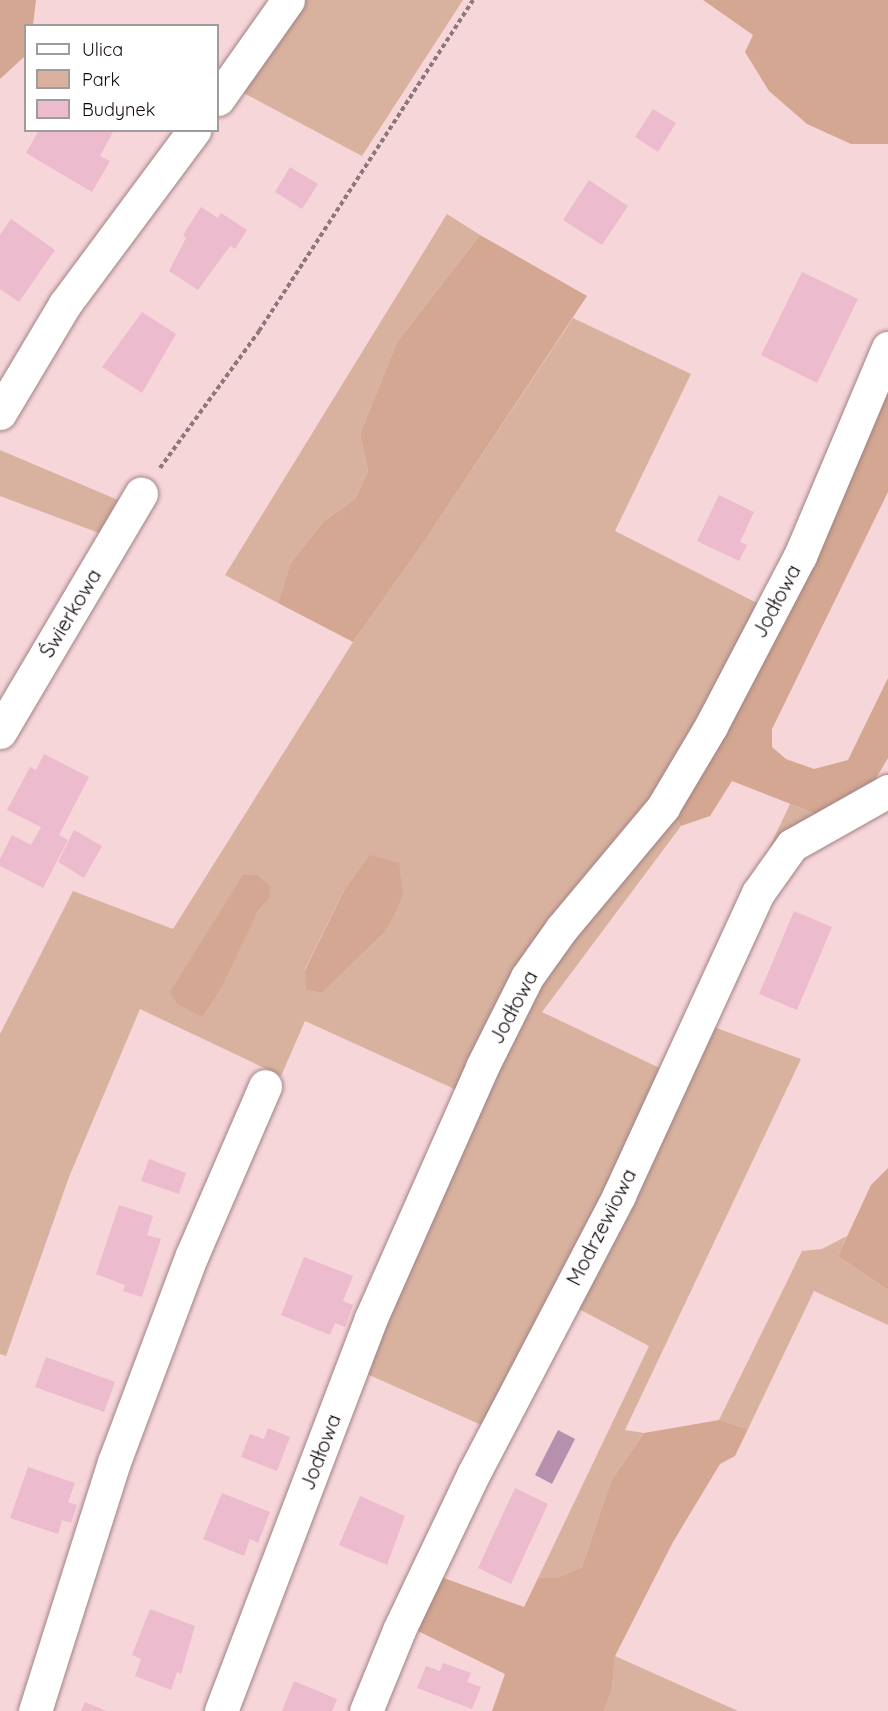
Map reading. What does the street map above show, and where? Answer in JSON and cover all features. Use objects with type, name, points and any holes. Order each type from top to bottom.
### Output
[{"type":"street","points":[[219,98],[288,0]]},
{"type":"street","points":[[0,413],[65,304],[193,132]]},
{"type":"street","name":"Jodłowa","points":[[221,1711],[371,1318],[482,1067],[527,977],[562,928],[663,807],[711,726],[800,556],[888,348]]},
{"type":"street","name":"Świerkowa","points":[[0,732],[141,494]]},
{"type":"street","name":"Modrzewiowa","points":[[366,1711],[455,1513],[619,1195],[758,893],[792,845],[888,791]]},
{"type":"street","points":[[35,1711],[114,1462],[192,1255],[265,1086]]},
{"type":"path","points":[[141,494],[259,331],[472,0]]},
{"type":"green space","points":[[301,0],[463,0],[362,156],[238,90]]},
{"type":"green space","points":[[447,214],[480,235],[397,342],[360,434],[368,471],[355,499],[323,522],[290,564],[278,603],[225,575]]},
{"type":"green space","points":[[573,318],[691,374],[615,531],[765,607],[677,770],[461,1092],[305,1021],[281,1076],[140,1009],[69,1177],[6,1356],[0,1354],[0,1034],[73,891],[173,929],[353,642],[424,542]],"holes":[[[370,856],[384,933],[322,993],[307,990],[305,969],[346,887]],[[257,875],[269,899],[258,911],[241,944]]]},
{"type":"green space","points":[[0,450],[118,500],[99,533],[0,496]]},
{"type":"green space","points":[[790,804],[816,814],[758,872]]},
{"type":"green space","points":[[670,810],[681,826],[542,1012],[668,1072],[488,1428],[358,1370],[526,998]]},
{"type":"green space","points":[[711,1026],[801,1059],[625,1430],[644,1433],[611,1481],[582,1567],[556,1578],[538,1578],[649,1346],[575,1307]]},
{"type":"green space","points":[[847,1236],[838,1256],[888,1290],[888,1325],[814,1291],[748,1429],[719,1420],[802,1251],[822,1249]]},
{"type":"green space","points":[[615,1656],[738,1711],[604,1711],[612,1689]]},
{"type":"shaded area","points":[[0,0],[36,0],[33,24],[24,24],[24,57],[0,79]]},
{"type":"shaded area","points":[[703,0],[888,0],[888,144],[851,144],[807,124],[769,91],[745,52],[753,35]]},
{"type":"shaded area","points":[[480,235],[587,296],[424,542],[353,642],[278,603],[290,564],[323,522],[355,499],[368,471],[360,434],[397,342]]},
{"type":"shaded area","points":[[888,374],[888,492],[772,729],[772,747],[786,759],[814,769],[848,760],[888,678],[888,758],[872,785],[816,814],[732,781],[710,816],[681,826],[670,810]]},
{"type":"shaded area","points":[[370,855],[399,863],[403,895],[394,915],[384,933],[322,993],[306,990],[305,970],[346,887]]},
{"type":"shaded area","points":[[243,875],[257,875],[270,886],[269,899],[258,911],[220,990],[202,1017],[177,1004],[170,992]]},
{"type":"shaded area","points":[[888,1168],[888,1290],[838,1256],[871,1185]]},
{"type":"shaded area","points":[[719,1420],[748,1429],[735,1456],[720,1464],[673,1542],[615,1656],[612,1689],[604,1711],[492,1711],[505,1674],[416,1630],[441,1577],[524,1607],[538,1578],[556,1578],[582,1567],[611,1481],[644,1433]]},
{"type":"shaded area","points":[[558,1430],[575,1439],[552,1484],[535,1475]]},
{"type":"building","points":[[653,109],[676,123],[658,152],[635,137]]},
{"type":"building","points":[[38,132],[113,132],[100,156],[110,161],[92,192],[26,153]]},
{"type":"building","points":[[290,167],[318,184],[302,209],[275,192]]},
{"type":"building","points":[[589,180],[628,206],[602,245],[563,220]]},
{"type":"building","points":[[201,207],[218,218],[221,213],[247,230],[235,249],[230,246],[198,290],[169,271],[186,238],[183,235]]},
{"type":"building","points":[[11,219],[55,250],[19,302],[0,289],[0,235]]},
{"type":"building","points":[[802,272],[858,299],[817,383],[761,355]]},
{"type":"building","points":[[142,312],[176,334],[142,393],[102,367]]},
{"type":"building","points":[[719,495],[754,512],[740,542],[747,545],[739,561],[697,541]]},
{"type":"building","points":[[44,754],[89,777],[59,835],[68,840],[43,888],[0,866],[0,859],[12,835],[31,845],[41,827],[7,810],[30,767],[36,770]]},
{"type":"building","points":[[74,830],[102,846],[84,878],[58,862]]},
{"type":"building","points":[[794,911],[832,927],[797,1010],[759,994]]},
{"type":"building","points":[[149,1159],[186,1173],[179,1194],[141,1181]]},
{"type":"building","points":[[119,1205],[153,1216],[147,1235],[161,1239],[142,1297],[123,1291],[125,1285],[96,1274]]},
{"type":"building","points":[[304,1257],[353,1276],[343,1301],[353,1305],[345,1327],[335,1323],[330,1335],[281,1315]]},
{"type":"building","points":[[46,1357],[115,1382],[104,1412],[35,1387]]},
{"type":"building","points":[[268,1428],[290,1437],[277,1471],[241,1457],[250,1434],[264,1439]]},
{"type":"building","points":[[28,1467],[75,1483],[68,1502],[77,1505],[71,1523],[62,1520],[58,1534],[10,1518]]},
{"type":"building","points":[[515,1488],[548,1504],[511,1584],[478,1568]]},
{"type":"building","points":[[222,1493],[270,1512],[258,1543],[250,1539],[244,1556],[203,1539]]},
{"type":"building","points":[[360,1496],[405,1516],[387,1565],[339,1545]]},
{"type":"building","points":[[150,1609],[195,1626],[181,1674],[177,1672],[171,1690],[135,1676],[141,1659],[132,1655]]},
{"type":"building","points":[[443,1663],[471,1673],[467,1682],[481,1687],[472,1709],[417,1688],[426,1666],[440,1671]]},
{"type":"building","points":[[294,1681],[337,1699],[332,1711],[282,1711]]},
{"type":"building","points":[[85,1702],[106,1711],[81,1711]]}]
